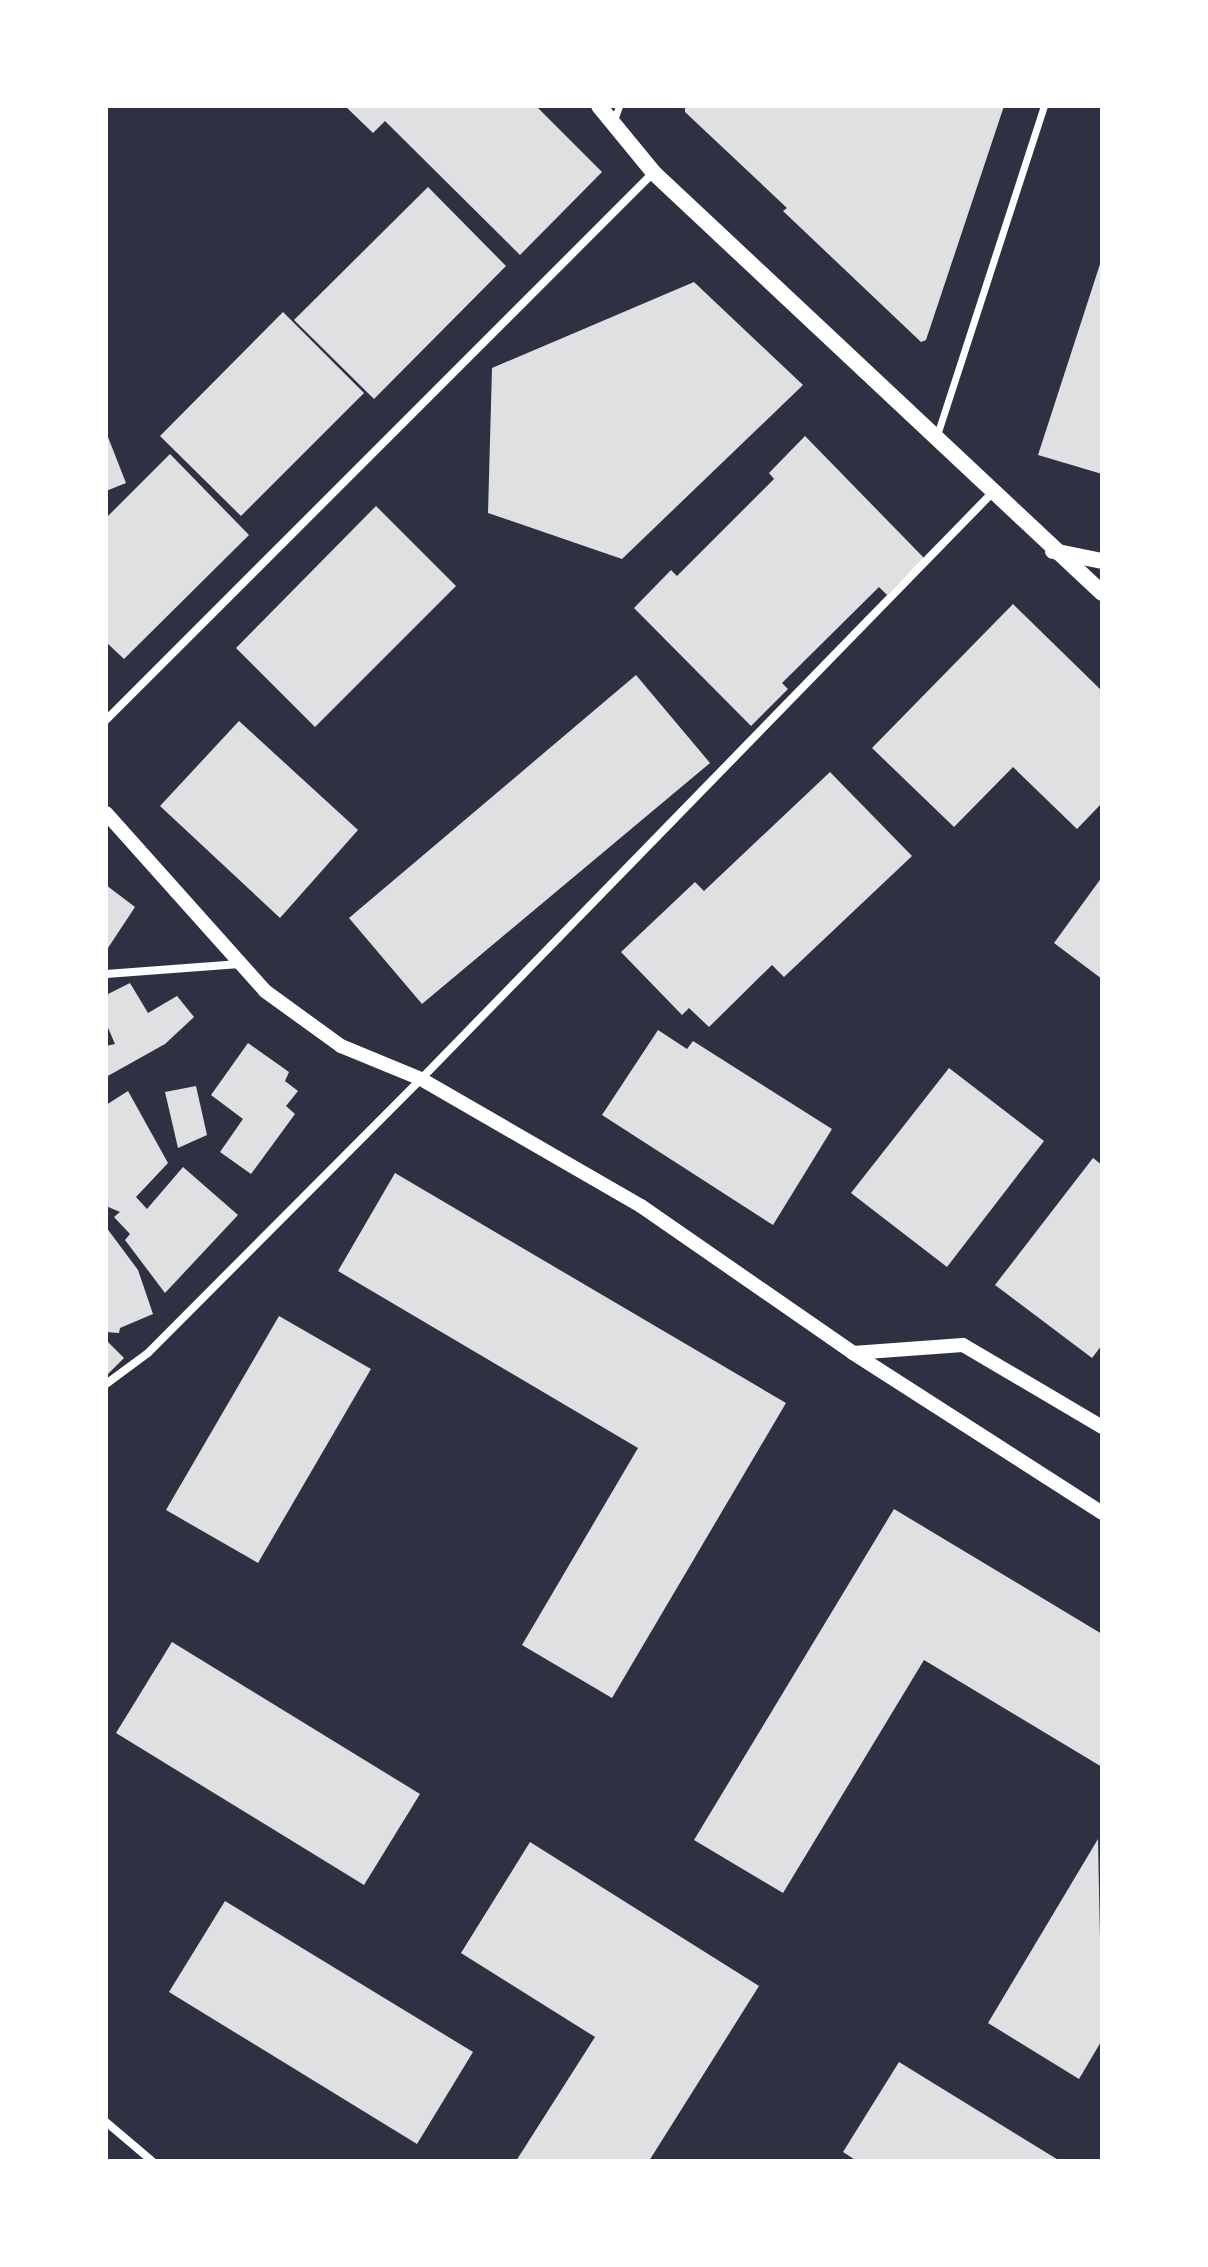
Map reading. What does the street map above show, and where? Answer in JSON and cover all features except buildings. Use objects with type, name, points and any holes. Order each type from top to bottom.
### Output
[{"type":"main road","points":[[599,106],[616,114],[654,173],[1052,551],[1102,593]]},
{"type":"main road","points":[[1052,551],[1102,561]]},
{"type":"street","points":[[935,440],[1044,106]]},
{"type":"street","points":[[106,720],[654,173]]},
{"type":"street","points":[[106,1384],[148,1353],[421,1079],[993,492]]},
{"type":"street","points":[[106,813],[265,991],[341,1046],[421,1079],[641,1206],[853,1353],[1102,1513]]},
{"type":"street","points":[[106,974],[240,964]]},
{"type":"street","points":[[853,1353],[963,1345],[1102,1427]]},
{"type":"street","points":[[106,2122],[152,2161]]}]
